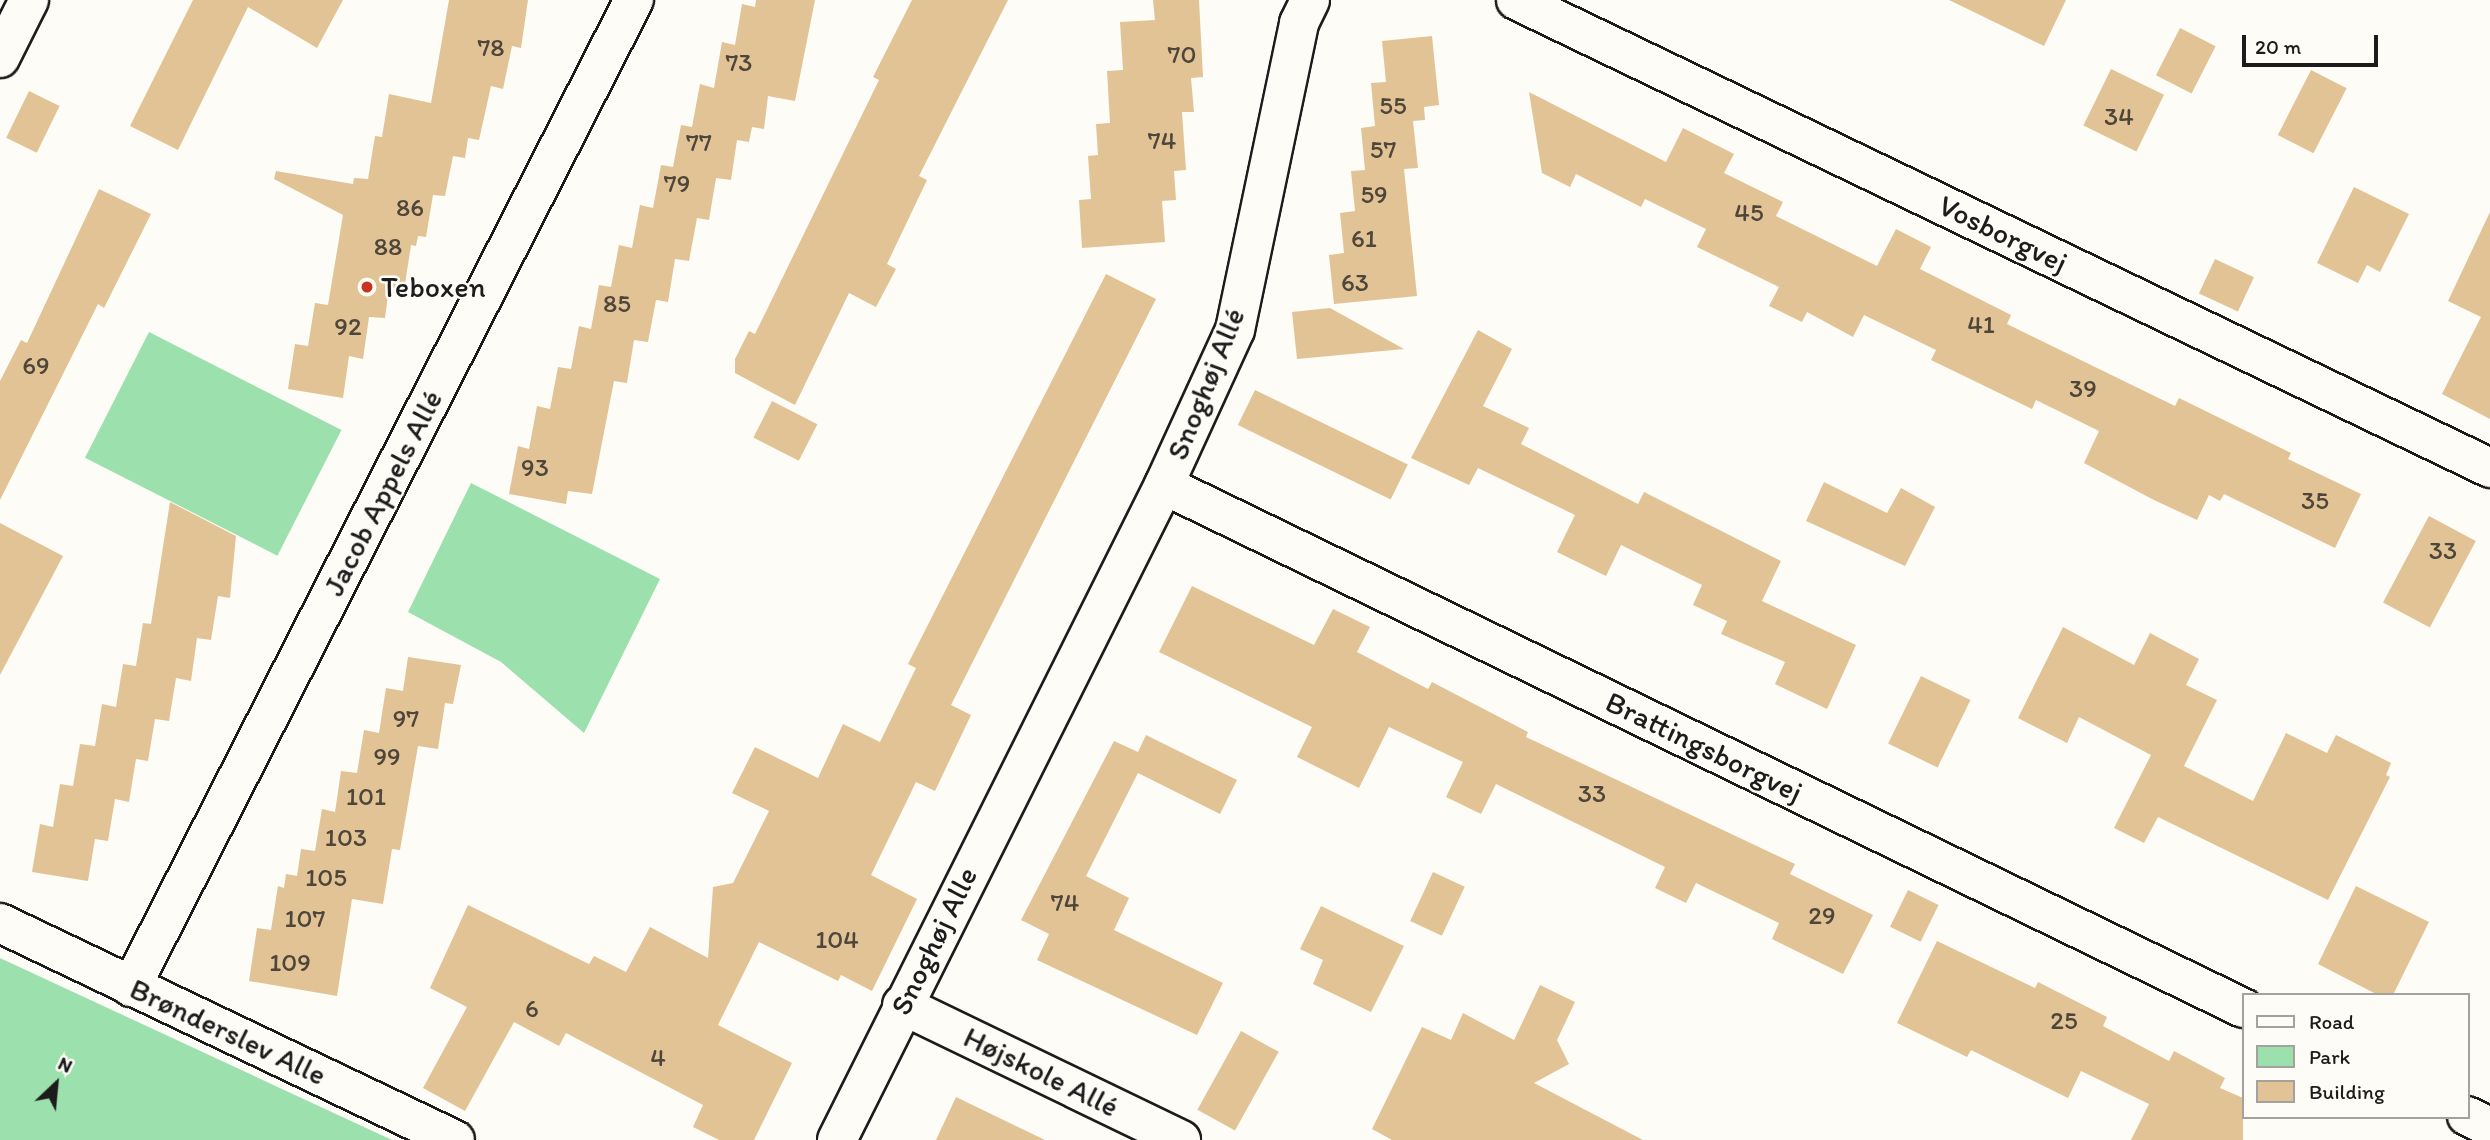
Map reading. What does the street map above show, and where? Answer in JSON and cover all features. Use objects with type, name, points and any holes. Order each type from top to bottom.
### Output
[{"type":"street","points":[[0,58],[29,0]]},
{"type":"street","name":"Jacob Appels Allé","points":[[131,987],[634,0]]},
{"type":"street","name":"Snoghøj Allé","points":[[1033,743],[1164,485],[1235,330],[1299,23],[1310,0]]},
{"type":"street","name":"Vosborgvej","points":[[1516,0],[2490,468]]},
{"type":"street","name":"Brattingsborgvej","points":[[1164,485],[2242,1008]]},
{"type":"street","name":"Snoghøj Alle","points":[[837,1140],[1033,743]]},
{"type":"street","name":"Brønderslev Alle","points":[[0,923],[456,1140]]},
{"type":"street","name":"Højskole Allé","points":[[902,1005],[1181,1140]]},
{"type":"street","points":[[2469,1117],[2490,1127]]},
{"type":"green space","points":[[149,332],[341,430],[277,556],[85,458]]},
{"type":"green space","points":[[471,483],[660,579],[584,733],[501,662],[408,612]]},
{"type":"green space","points":[[0,958],[392,1140],[0,1140]]},
{"type":"building","points":[[193,0],[343,0],[317,48],[248,7],[178,150],[130,126]]},
{"type":"building","points":[[449,0],[528,0],[521,48],[512,46],[503,89],[491,86],[479,140],[468,138],[465,158],[453,156],[445,196],[433,195],[426,237],[418,236],[416,246],[411,245],[405,284],[401,289],[389,287],[385,318],[369,317],[363,359],[349,356],[343,398],[288,389],[295,344],[308,346],[315,303],[328,305],[343,215],[274,179],[276,171],[353,184],[354,178],[368,179],[375,136],[382,137],[389,94],[431,103]]},
{"type":"building","points":[[756,0],[815,0],[795,101],[768,96],[764,129],[752,127],[749,142],[737,140],[731,180],[716,178],[709,220],[697,218],[689,261],[675,259],[668,302],[656,300],[648,342],[634,340],[627,383],[614,381],[592,494],[568,491],[566,504],[509,494],[518,446],[529,449],[537,406],[550,409],[558,367],[571,369],[579,326],[591,329],[599,285],[611,287],[619,245],[632,248],[640,205],[653,208],[661,165],[673,167],[681,125],[692,127],[700,84],[714,88],[722,42],[735,45],[742,4],[755,7]]},
{"type":"building","points":[[912,0],[1008,0],[919,176],[927,180],[887,264],[896,269],[876,307],[849,293],[795,405],[735,373],[735,359],[749,331],[755,334],[879,80],[873,77]]},
{"type":"building","points":[[1153,0],[1199,0],[1203,77],[1191,78],[1194,112],[1182,112],[1186,170],[1174,171],[1176,200],[1162,201],[1165,242],[1082,248],[1079,200],[1091,199],[1088,156],[1098,155],[1096,124],[1110,123],[1107,71],[1123,70],[1120,22],[1155,20]]},
{"type":"building","points":[[1949,0],[2066,0],[2044,46]]},
{"type":"building","points":[[2180,28],[2216,46],[2192,93],[2156,75]]},
{"type":"building","points":[[1432,36],[1439,105],[1424,107],[1425,120],[1413,121],[1418,168],[1404,169],[1417,296],[1334,304],[1329,255],[1344,253],[1340,213],[1355,211],[1351,171],[1365,170],[1361,128],[1375,126],[1371,83],[1386,82],[1382,41]]},
{"type":"building","points":[[2111,69],[2164,95],[2136,151],[2083,126]]},
{"type":"building","points":[[2311,70],[2347,88],[2313,153],[2278,135]]},
{"type":"building","points":[[29,91],[60,106],[37,153],[6,138]]},
{"type":"building","points":[[1529,92],[1666,162],[1683,128],[1734,154],[1724,173],[1783,202],[1776,216],[1877,266],[1896,229],[1931,247],[1920,269],[2011,315],[2007,324],[2175,406],[2179,398],[2291,453],[2288,459],[2361,494],[2335,548],[2224,494],[2220,501],[2209,495],[2197,520],[2154,500],[2084,463],[2099,431],[2036,400],[2032,409],[1931,360],[1936,350],[1864,315],[1853,337],[1807,312],[1802,322],[1769,306],[1779,287],[1697,247],[1706,229],[1645,199],[1641,207],[1576,174],[1570,187],[1542,173]]},
{"type":"building","points":[[2354,187],[2409,214],[2380,272],[2367,265],[2358,283],[2317,263]]},
{"type":"building","points":[[99,189],[151,214],[104,308],[98,304],[0,500],[0,381],[21,340],[27,343]]},
{"type":"building","points":[[2490,212],[2490,419],[2442,394],[2481,317],[2448,301]]},
{"type":"building","points":[[2215,259],[2254,277],[2238,312],[2199,293]]},
{"type":"building","points":[[1106,274],[1156,299],[951,705],[971,715],[935,791],[916,782],[871,875],[917,899],[872,991],[841,975],[838,981],[759,942],[718,1025],[792,1063],[754,1140],[719,1140],[693,1127],[703,1105],[566,1033],[559,1046],[514,1022],[465,1111],[423,1088],[467,1007],[430,988],[468,905],[589,964],[594,956],[626,972],[650,927],[708,958],[713,887],[733,883],[769,811],[732,793],[755,747],[818,778],[843,724],[880,742],[916,668],[908,664]]},
{"type":"building","points":[[1330,308],[1404,349],[1297,359],[1292,312]]},
{"type":"building","points":[[1478,330],[1512,349],[1483,406],[1529,428],[1521,444],[1638,504],[1644,492],[1781,561],[1762,601],[1856,645],[1827,709],[1775,684],[1785,662],[1721,634],[1727,621],[1693,605],[1702,585],[1621,545],[1606,576],[1557,552],[1575,515],[1478,468],[1469,485],[1411,458]]},
{"type":"building","points":[[1255,390],[1408,465],[1391,500],[1238,425]]},
{"type":"building","points":[[772,401],[817,424],[799,461],[753,438]]},
{"type":"building","points":[[1824,482],[1887,513],[1901,488],[1935,507],[1905,566],[1806,521]]},
{"type":"building","points":[[170,502],[236,536],[230,598],[218,596],[211,640],[197,638],[191,681],[176,678],[169,721],[155,719],[148,761],[136,759],[129,802],[115,799],[108,841],[95,839],[88,881],[32,872],[40,824],[53,827],[60,784],[73,786],[80,744],[95,746],[102,704],[116,707],[123,664],[136,666],[143,623],[151,624]]},
{"type":"building","points":[[2429,516],[2476,541],[2430,627],[2383,603]]},
{"type":"building","points":[[0,523],[63,556],[0,675]]},
{"type":"building","points":[[1192,586],[1314,645],[1333,609],[1370,627],[1357,652],[1428,689],[1432,682],[1528,732],[1526,737],[1795,864],[1790,874],[1873,915],[1843,974],[1772,939],[1779,923],[1696,883],[1686,903],[1655,888],[1665,867],[1496,784],[1481,814],[1446,797],[1463,762],[1389,727],[1359,788],[1297,757],[1312,727],[1159,652]]},
{"type":"building","points":[[2063,627],[2134,665],[2150,633],[2199,659],[2186,685],[2217,700],[2184,766],[2253,801],[2286,733],[2327,753],[2336,735],[2391,763],[2386,775],[2390,777],[2328,900],[2158,817],[2144,843],[2114,828],[2151,755],[2079,717],[2067,743],[2018,718]]},
{"type":"building","points":[[408,657],[461,665],[453,704],[445,703],[438,749],[418,746],[400,850],[392,849],[383,904],[352,899],[337,996],[249,981],[257,928],[271,930],[278,886],[284,888],[286,874],[297,876],[301,849],[315,851],[322,809],[335,812],[341,771],[357,773],[364,730],[379,733],[386,688],[403,691]]},
{"type":"building","points":[[1921,676],[1970,700],[1938,768],[1888,743]]},
{"type":"building","points":[[1146,735],[1237,780],[1220,814],[1138,773],[1086,876],[1129,898],[1114,930],[1223,983],[1197,1035],[1037,960],[1049,934],[1021,920],[1114,741],[1138,752]]},
{"type":"building","points":[[1433,872],[1465,887],[1442,936],[1410,921]]},
{"type":"building","points":[[2356,886],[2429,922],[2394,993],[2374,993],[2318,964]]},
{"type":"building","points":[[1908,890],[1939,905],[1921,942],[1890,927]]},
{"type":"building","points":[[1321,906],[1404,946],[1371,1012],[1313,984],[1323,960],[1300,949]]},
{"type":"building","points":[[1937,941],[2035,988],[2038,982],[2107,1017],[2103,1026],[2169,1061],[2174,1051],[2225,1078],[2220,1088],[2242,1098],[2243,1140],[2131,1140],[2149,1104],[2081,1071],[2068,1098],[1971,1050],[1967,1057],[1897,1023]]},
{"type":"building","points":[[1540,985],[1575,1002],[1557,1040],[1569,1064],[1534,1083],[1643,1140],[1392,1140],[1372,1129],[1422,1027],[1451,1040],[1463,1013],[1514,1040]]},
{"type":"building","points":[[1241,1031],[1279,1052],[1235,1131],[1197,1110]]},
{"type":"building","points":[[956,1097],[1045,1140],[936,1140]]},
{"type":"place","name":"Teboxen","points":[[367,287]]}]
